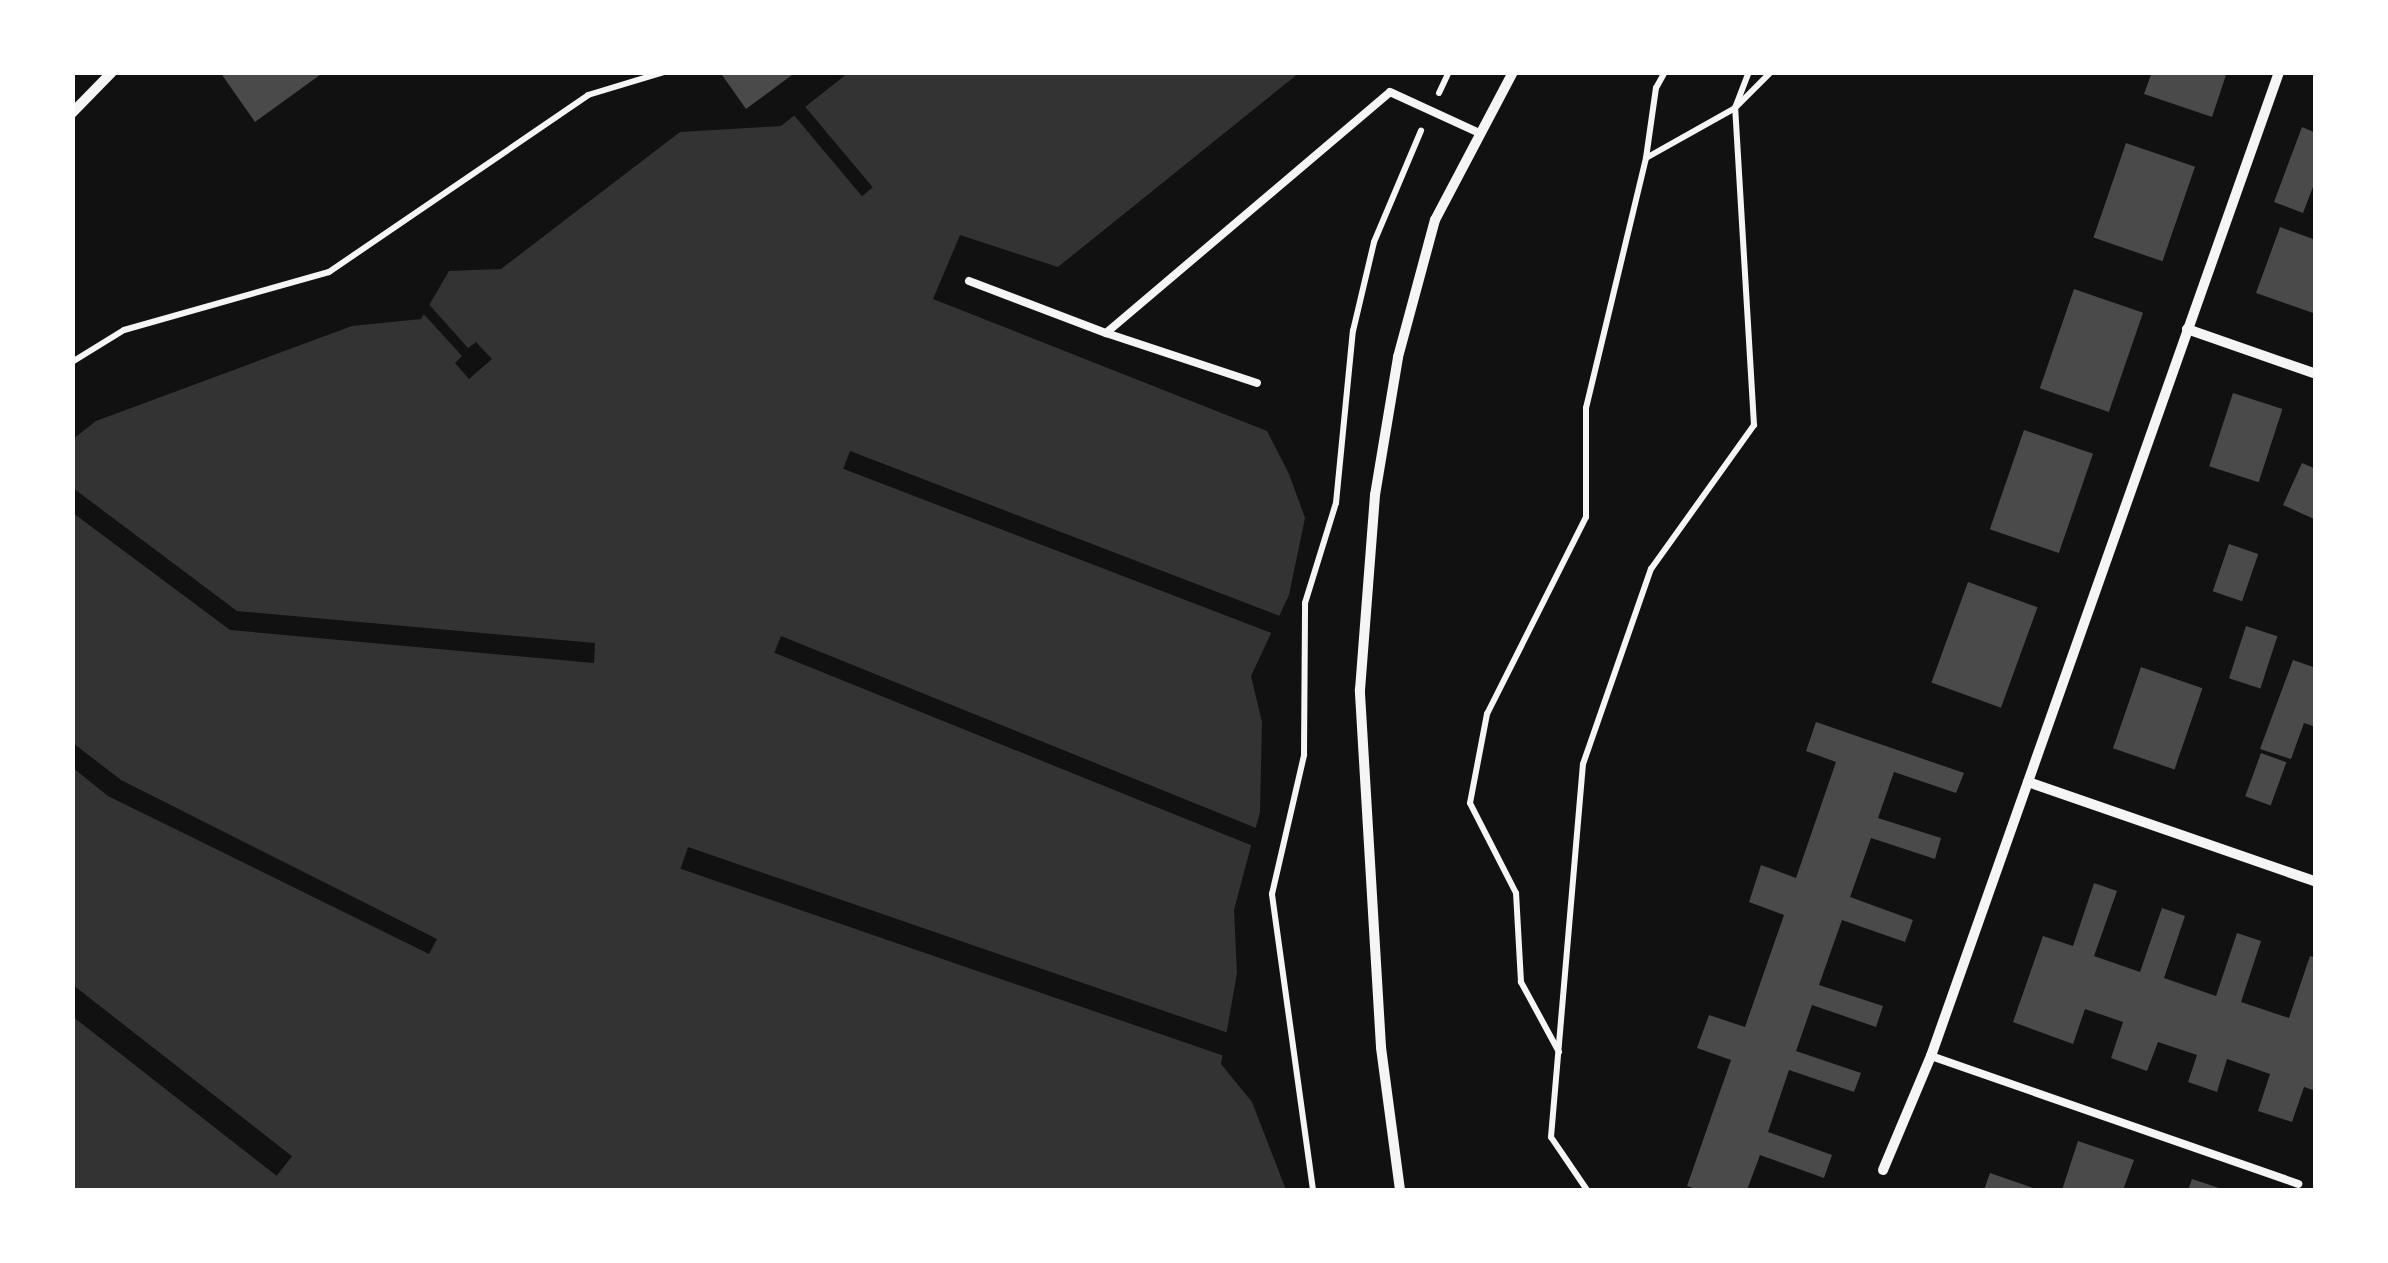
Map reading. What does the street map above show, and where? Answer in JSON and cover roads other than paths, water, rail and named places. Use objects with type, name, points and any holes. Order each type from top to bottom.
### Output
[{"type":"street","points":[[1400,1190],[1368,877],[1360,690],[1369,562],[1398,357],[1436,220],[1513,72]]},
{"type":"street","points":[[1883,1170],[1931,1056],[2279,72]]},
{"type":"street","points":[[72,113],[104,75]]},
{"type":"street","points":[[2187,329],[2316,374]]},
{"type":"street","points":[[2028,782],[2316,882]]},
{"type":"lane","points":[[1106,332],[1390,92],[1479,133]]},
{"type":"lane","points":[[968,281],[1256,383]]},
{"type":"lane","points":[[1931,1056],[2298,1184]]}]
